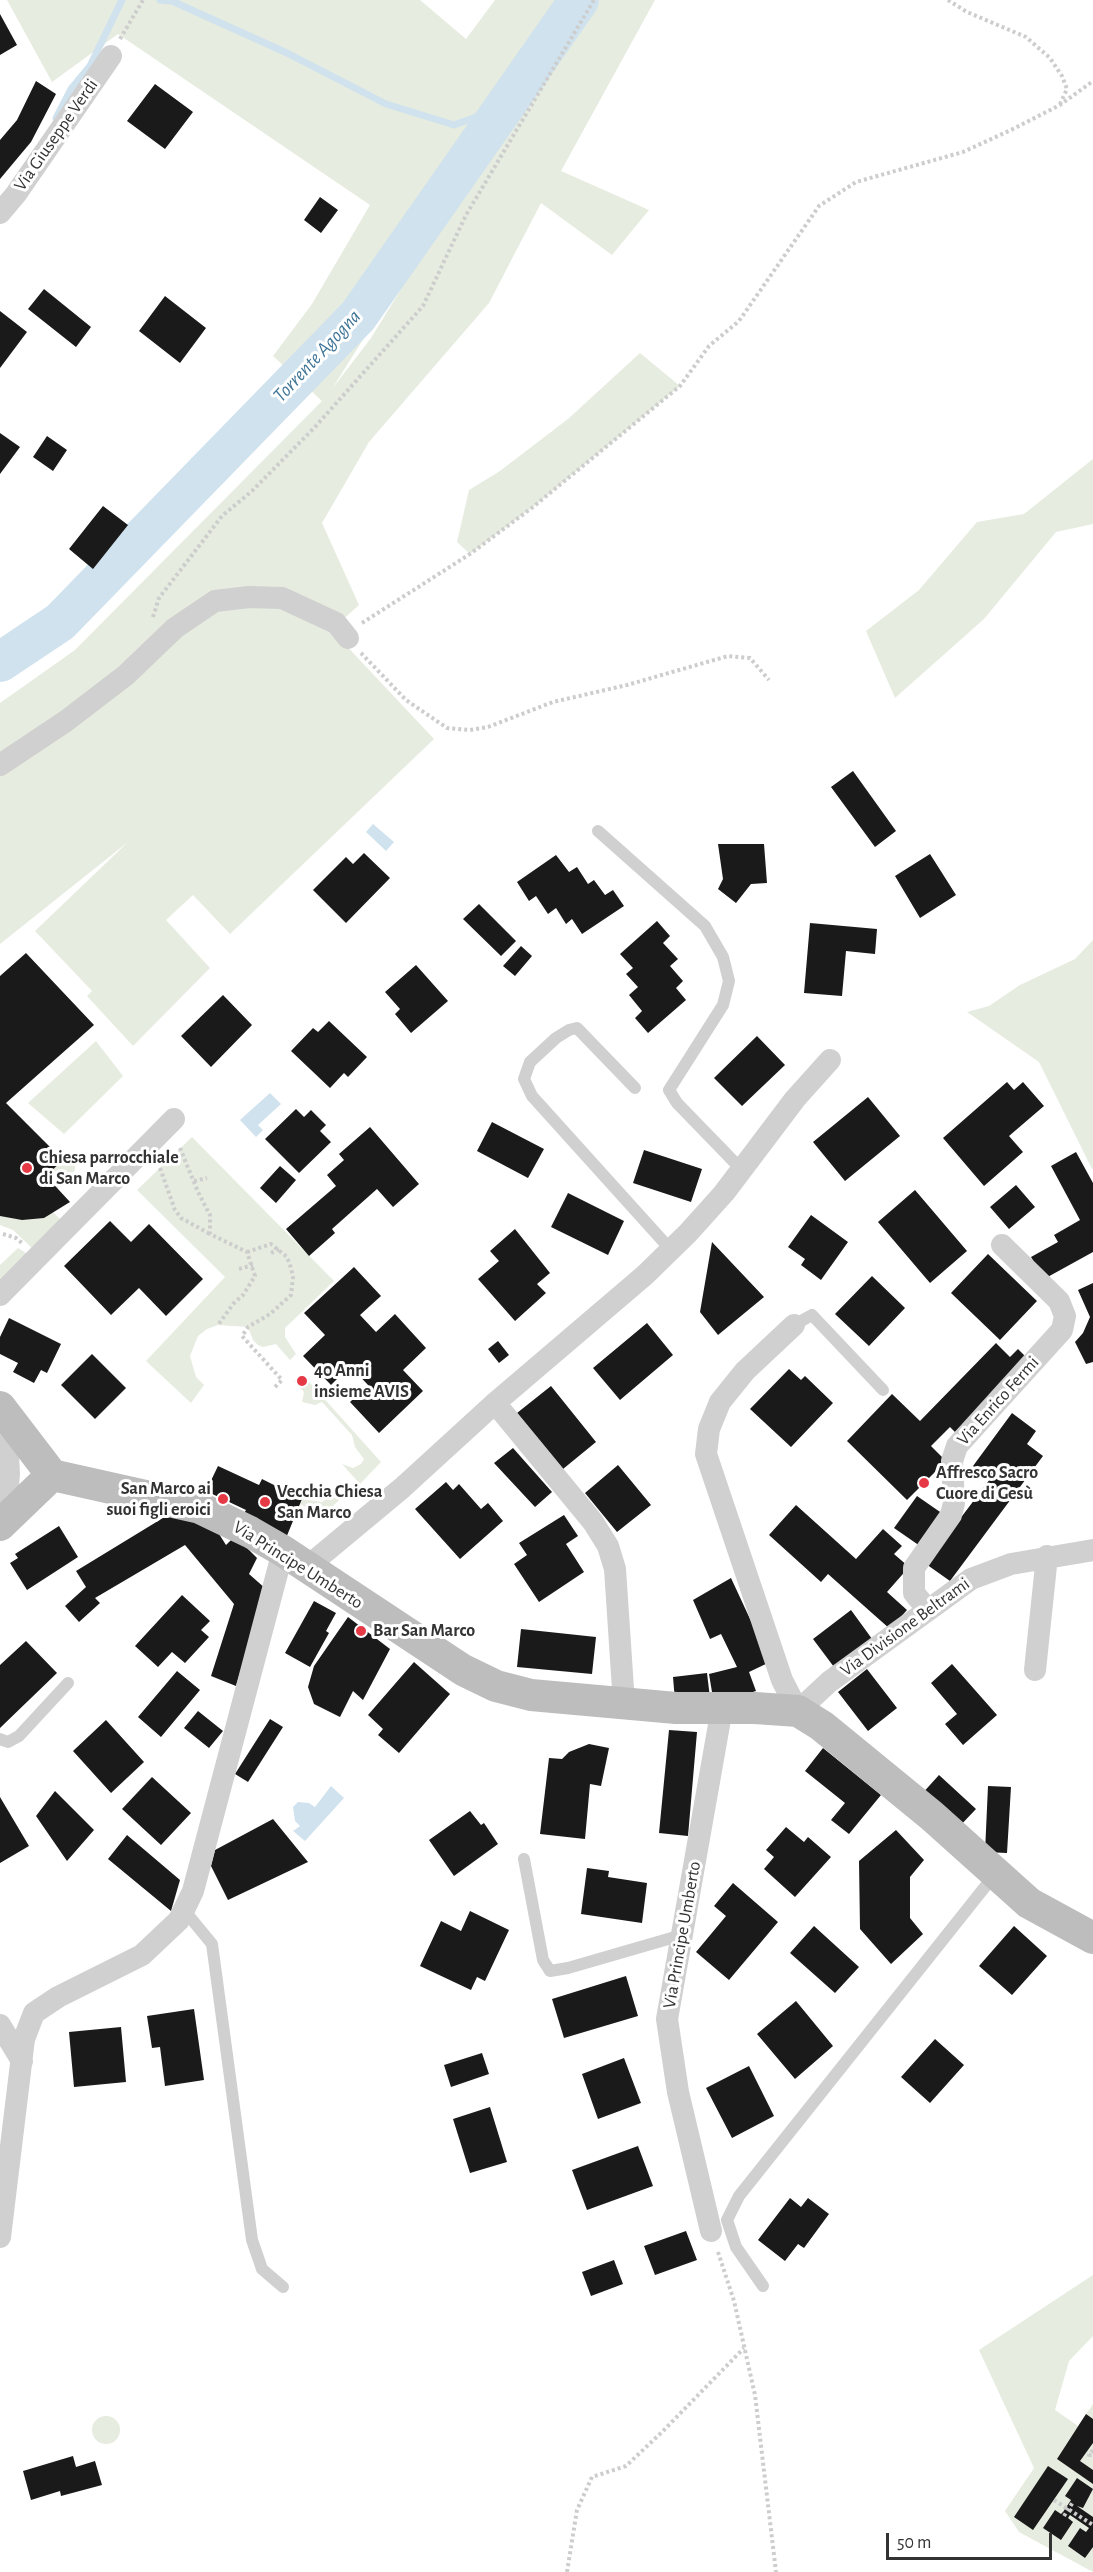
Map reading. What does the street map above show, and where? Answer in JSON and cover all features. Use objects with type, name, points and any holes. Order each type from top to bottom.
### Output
[{"type":"street","name":"Via Giuseppe Verdi","points":[[0,213],[111,56]]},
{"type":"street","points":[[0,765],[66,721],[126,675],[175,628],[216,601],[249,597],[282,598],[336,623],[348,638]]},
{"type":"street","points":[[0,2237],[24,2038],[34,2013],[74,1988],[142,1954],[179,1920],[193,1891],[295,1559],[402,1488],[495,1403],[645,1275],[724,1193],[795,1099],[830,1060]]},
{"type":"street","points":[[0,1295],[174,1119]]},
{"type":"street","name":"Via Enrico Fermi","points":[[928,1610],[914,1593],[914,1568],[951,1515],[954,1503],[952,1461],[957,1446],[1062,1330],[1065,1316],[1059,1301],[1002,1245]]},
{"type":"street","points":[[794,1325],[745,1371],[720,1401],[709,1429],[706,1454],[782,1680],[798,1711],[831,1734],[932,1816],[1029,1903],[1093,1938]]},
{"type":"street","points":[[495,1403],[593,1522],[608,1546],[615,1569],[624,1704]]},
{"type":"street","points":[[0,1525],[52,1475],[3,1411]]},
{"type":"street","points":[[0,1510],[7,1496],[9,1474],[3,1411]]},
{"type":"street","name":"Via Principe Umberto","points":[[52,1475],[200,1508],[295,1559],[463,1670],[496,1686],[531,1695],[624,1704],[676,1708],[798,1711]]},
{"type":"street","name":"Via Divisione Beltrami","points":[[798,1711],[829,1682],[971,1579],[1011,1564],[1047,1556],[1093,1550]]},
{"type":"street","points":[[1035,1670],[1047,1556]]},
{"type":"street","name":"Via Principe Umberto","points":[[711,2231],[678,2092],[667,2019],[722,1708]]},
{"type":"street","points":[[0,2025],[22,2061]]},
{"type":"lane","points":[[598,831],[705,926],[723,957],[729,981],[723,1005],[669,1090],[678,1103],[741,1170]]},
{"type":"lane","points":[[635,1088],[577,1028],[556,1038],[530,1062],[524,1079],[532,1096],[671,1250]]},
{"type":"lane","points":[[794,1325],[812,1315],[883,1390]]},
{"type":"lane","points":[[0,1739],[8,1742],[19,1736],[68,1683]]},
{"type":"lane","points":[[524,1859],[543,1960],[550,1971],[568,1968],[682,1935]]},
{"type":"lane","points":[[763,2286],[736,2247],[727,2220],[739,2196],[996,1874]]},
{"type":"lane","points":[[184,1910],[212,1944],[252,2240],[262,2269],[283,2288]]},
{"type":"path","points":[[111,56],[143,0]]},
{"type":"path","points":[[153,618],[159,598],[222,516],[252,491],[315,427],[423,306],[472,205],[594,0]]},
{"type":"path","points":[[948,0],[967,12],[1026,37],[1050,58],[1062,76],[1067,89],[1060,105]]},
{"type":"path","points":[[769,680],[750,658],[728,656],[627,685],[553,702],[488,727],[470,730],[447,728],[406,700],[348,638],[352,631],[382,609],[470,554],[533,507],[680,386],[709,346],[739,321],[819,207],[856,182],[963,152],[1060,105],[1093,81]]},
{"type":"path","points":[[180,1148],[210,1215],[210,1234]]},
{"type":"path","points":[[160,1168],[175,1210],[181,1218],[247,1252],[253,1265],[255,1276],[243,1295],[233,1304],[218,1325]]},
{"type":"path","points":[[194,1182],[207,1178]]},
{"type":"path","points":[[247,1252],[266,1244],[279,1250],[287,1257],[293,1277],[291,1295],[270,1314],[248,1327],[242,1336],[282,1380],[275,1388]]},
{"type":"path","points":[[271,1253],[279,1250]]},
{"type":"path","points":[[239,1269],[253,1265]]},
{"type":"path","points":[[711,2231],[734,2301],[755,2395],[776,2572]]},
{"type":"path","points":[[567,2572],[577,2510],[592,2477],[626,2466],[744,2348]]},
{"type":"path","points":[[1093,2450],[1089,2455],[1093,2455]]},
{"type":"path","points":[[1054,2500],[1093,2525]]},
{"type":"path","points":[[1064,2516],[1073,2502]]},
{"type":"shaded area","points":[[7,0],[420,0],[466,39],[495,0],[573,0],[332,389],[371,338],[579,0],[655,0],[561,171],[649,210],[612,255],[541,203],[489,303],[369,442],[322,523],[359,605],[339,623],[341,640],[434,739],[230,934],[193,895],[166,920],[210,968],[133,1046],[87,996],[92,991],[35,931],[128,842],[0,944],[0,703],[75,650],[322,401],[273,356],[312,304],[370,205],[118,34],[52,82]]},
{"type":"shaded area","points":[[640,353],[680,386],[533,507],[470,554],[457,542],[469,490],[500,471],[568,419]]},
{"type":"shaded area","points":[[1093,459],[1093,524],[1056,532],[984,619],[895,698],[866,631],[919,590],[977,522],[1024,514]]},
{"type":"shaded area","points":[[1093,940],[1092,1169],[1039,1062],[967,1012],[989,1006],[1020,985],[1075,959]]},
{"type":"shaded area","points":[[96,1041],[123,1076],[64,1134],[28,1103]]},
{"type":"shaded area","points":[[192,1137],[334,1281],[285,1328],[285,1337],[296,1354],[290,1360],[276,1344],[263,1347],[258,1345],[253,1340],[248,1327],[218,1325],[198,1336],[190,1356],[196,1377],[204,1385],[191,1403],[146,1361],[225,1277],[137,1190]]},
{"type":"shaded area","points":[[71,1153],[75,1157],[75,1170],[57,1189],[46,1176]]},
{"type":"shaded area","points":[[53,1212],[63,1222],[34,1250],[13,1230],[0,1225],[0,1216]]},
{"type":"shaded area","points":[[18,1248],[29,1255],[0,1282],[0,1265]]},
{"type":"shaded area","points":[[302,1374],[381,1462],[360,1484],[342,1464],[353,1468],[361,1464],[364,1459],[355,1447],[352,1435],[322,1402],[315,1405],[302,1402],[304,1392],[294,1381]]},
{"type":"shaded area","points":[[338,1488],[345,1495],[325,1513],[318,1513],[300,1504],[302,1499],[322,1502]]},
{"type":"shaded area","points":[[1093,2275],[1093,2336],[1069,2361],[1055,2410],[1078,2426],[1093,2404],[1093,2572],[1019,2532],[1005,2511],[1034,2468],[979,2350]]},
{"type":"shaded area","points":[[106,2416],[116,2420],[120,2430],[116,2440],[106,2444],[96,2440],[92,2430],[96,2420]]},
{"type":"water","points":[[373,824],[394,842],[386,851],[366,832]]},
{"type":"water","points":[[270,1093],[281,1104],[258,1125],[263,1130],[256,1137],[240,1120]]},
{"type":"water","points":[[331,1786],[344,1798],[305,1841],[293,1831],[300,1826],[295,1821],[293,1807],[298,1802],[309,1803],[315,1807]]},
{"type":"building","points":[[0,14],[17,45],[0,55]]},
{"type":"building","points":[[36,81],[56,94],[31,142],[0,179],[0,140],[17,120]]},
{"type":"building","points":[[155,84],[193,112],[165,149],[127,121]]},
{"type":"building","points":[[320,197],[338,210],[321,233],[304,220]]},
{"type":"building","points":[[44,289],[91,327],[76,347],[28,309]]},
{"type":"building","points":[[165,296],[206,328],[180,363],[139,331]]},
{"type":"building","points":[[0,311],[27,332],[0,368]]},
{"type":"building","points":[[0,433],[20,447],[0,474]]},
{"type":"building","points":[[47,436],[67,450],[53,471],[33,457]]},
{"type":"building","points":[[103,506],[128,525],[93,569],[69,549]]},
{"type":"building","points":[[853,771],[896,831],[875,847],[831,787]]},
{"type":"building","points":[[718,844],[764,844],[767,883],[751,884],[736,903],[718,889],[723,879]]},
{"type":"building","points":[[364,853],[390,878],[346,923],[313,890],[346,857],[353,864]]},
{"type":"building","points":[[930,854],[956,895],[920,918],[895,876]]},
{"type":"building","points":[[556,855],[569,872],[577,867],[588,884],[594,880],[605,895],[613,890],[624,906],[582,934],[572,919],[566,924],[556,908],[548,914],[536,896],[529,901],[517,882]]},
{"type":"building","points":[[479,904],[516,941],[501,956],[463,919]]},
{"type":"building","points":[[657,921],[670,936],[663,943],[678,959],[670,966],[683,981],[676,988],[686,1000],[648,1033],[635,1018],[642,1011],[629,995],[638,987],[626,974],[633,968],[620,954]]},
{"type":"building","points":[[810,923],[877,929],[875,954],[846,951],[842,996],[804,993]]},
{"type":"building","points":[[521,946],[532,956],[515,976],[503,966]]},
{"type":"building","points":[[26,953],[94,1025],[6,1103],[63,1160],[46,1176],[70,1202],[44,1218],[22,1220],[0,1216],[0,976]]},
{"type":"building","points":[[416,965],[448,1001],[411,1033],[395,1014],[400,1009],[385,992]]},
{"type":"building","points":[[223,995],[252,1025],[211,1067],[181,1036]]},
{"type":"building","points":[[329,1021],[367,1057],[348,1077],[344,1073],[330,1088],[291,1051],[313,1028],[318,1032]]},
{"type":"building","points":[[757,1036],[785,1065],[742,1106],[714,1078]]},
{"type":"building","points":[[1007,1082],[1014,1090],[1023,1082],[1044,1106],[1009,1136],[1023,1152],[984,1186],[943,1138]]},
{"type":"building","points":[[868,1097],[900,1136],[845,1181],[813,1142]]},
{"type":"building","points":[[296,1109],[304,1117],[311,1110],[326,1125],[320,1131],[331,1142],[299,1173],[265,1139]]},
{"type":"building","points":[[492,1122],[544,1149],[528,1178],[477,1151]]},
{"type":"building","points":[[370,1127],[419,1184],[393,1207],[377,1189],[332,1229],[335,1233],[309,1256],[286,1229],[336,1186],[327,1175],[344,1160],[339,1154]]},
{"type":"building","points":[[644,1150],[702,1169],[691,1202],[633,1183]]},
{"type":"building","points":[[1076,1152],[1093,1183],[1093,1252],[1044,1279],[1031,1257],[1058,1242],[1054,1235],[1080,1220],[1051,1166]]},
{"type":"building","points":[[280,1166],[296,1180],[276,1203],[260,1188]]},
{"type":"building","points":[[1016,1185],[1035,1207],[1009,1229],[990,1207]]},
{"type":"building","points":[[915,1190],[967,1251],[930,1283],[878,1222]]},
{"type":"building","points":[[568,1193],[624,1221],[608,1255],[551,1227]]},
{"type":"building","points":[[811,1215],[848,1242],[821,1280],[801,1265],[805,1259],[788,1247]]},
{"type":"building","points":[[110,1221],[131,1242],[149,1224],[203,1279],[166,1316],[139,1288],[111,1315],[64,1266]]},
{"type":"building","points":[[515,1229],[550,1273],[537,1284],[546,1293],[515,1321],[478,1279],[499,1261],[490,1251]]},
{"type":"building","points":[[712,1242],[764,1297],[718,1335],[700,1312]]},
{"type":"building","points":[[988,1254],[1037,1301],[1000,1340],[951,1293]]},
{"type":"building","points":[[354,1267],[381,1296],[360,1315],[376,1332],[395,1314],[426,1348],[403,1370],[423,1391],[379,1433],[350,1402],[368,1385],[350,1366],[331,1385],[303,1356],[325,1335],[304,1313]]},
{"type":"building","points":[[872,1276],[905,1308],[869,1346],[835,1314]]},
{"type":"building","points":[[1093,1283],[1093,1362],[1086,1364],[1075,1342],[1083,1333],[1090,1317],[1078,1290]]},
{"type":"building","points":[[9,1318],[61,1344],[47,1373],[41,1370],[34,1383],[13,1372],[18,1363],[0,1354],[0,1337]]},
{"type":"building","points":[[647,1323],[673,1355],[620,1400],[593,1368]]},
{"type":"building","points":[[498,1341],[509,1355],[499,1363],[488,1349]]},
{"type":"building","points":[[996,1343],[1010,1357],[1018,1349],[1028,1359],[955,1432],[950,1427],[931,1446],[946,1461],[907,1500],[847,1441],[892,1394],[920,1421]]},
{"type":"building","points":[[92,1354],[126,1388],[95,1419],[61,1385]]},
{"type":"building","points":[[789,1369],[801,1380],[805,1376],[833,1403],[791,1447],[750,1409]]},
{"type":"building","points":[[551,1386],[596,1442],[563,1469],[517,1413]]},
{"type":"building","points":[[1012,1413],[1036,1431],[1027,1444],[1043,1456],[950,1581],[926,1564],[990,1479],[973,1466]]},
{"type":"building","points":[[513,1448],[552,1492],[535,1507],[494,1463]]},
{"type":"building","points":[[618,1465],[651,1505],[617,1532],[585,1493]]},
{"type":"building","name":"Vecchia Chiesa San Marco","points":[[218,1466],[259,1485],[262,1479],[302,1499],[286,1538],[242,1517],[246,1510],[206,1491]]},
{"type":"building","points":[[446,1482],[453,1490],[459,1484],[481,1509],[488,1503],[503,1521],[460,1559],[415,1509]]},
{"type":"building","points":[[917,1496],[943,1514],[920,1546],[894,1528]]},
{"type":"building","points":[[796,1505],[856,1559],[883,1529],[902,1546],[894,1554],[909,1567],[887,1592],[907,1610],[890,1629],[828,1574],[821,1582],[769,1535]]},
{"type":"building","points":[[176,1510],[214,1526],[226,1545],[235,1536],[257,1558],[249,1574],[266,1589],[236,1686],[211,1676],[234,1604],[185,1545],[95,1598],[100,1603],[79,1622],[65,1606],[86,1587],[76,1571]]},
{"type":"building","points":[[564,1515],[578,1536],[566,1544],[584,1572],[539,1602],[514,1564],[527,1555],[519,1543]]},
{"type":"building","points":[[59,1526],[78,1557],[27,1590],[10,1563],[18,1558],[15,1554]]},
{"type":"building","points":[[731,1578],[770,1662],[749,1672],[756,1691],[714,1704],[709,1674],[737,1667],[721,1634],[710,1639],[693,1600]]},
{"type":"building","points":[[182,1595],[210,1621],[201,1630],[209,1637],[185,1663],[172,1652],[158,1667],[135,1646]]},
{"type":"building","points":[[314,1601],[336,1613],[326,1631],[329,1633],[310,1667],[285,1653]]},
{"type":"building","points":[[851,1610],[875,1643],[837,1671],[813,1639]]},
{"type":"building","points":[[348,1617],[390,1649],[363,1700],[353,1691],[340,1717],[314,1704],[308,1687],[314,1666]]},
{"type":"building","points":[[521,1629],[596,1637],[592,1674],[517,1667]]},
{"type":"building","points":[[26,1641],[57,1673],[0,1728],[0,1665]]},
{"type":"building","points":[[414,1662],[450,1694],[399,1753],[378,1735],[383,1729],[368,1715]]},
{"type":"building","points":[[952,1664],[997,1715],[963,1745],[945,1724],[957,1714],[931,1683]]},
{"type":"building","points":[[867,1669],[897,1708],[868,1731],[838,1692]]},
{"type":"building","points":[[177,1671],[200,1690],[161,1737],[138,1717]]},
{"type":"building","points":[[707,1673],[710,1698],[675,1701],[673,1677]]},
{"type":"building","points":[[198,1711],[223,1731],[209,1748],[184,1728]]},
{"type":"building","points":[[270,1719],[283,1727],[248,1782],[235,1774]]},
{"type":"building","points":[[106,1720],[144,1762],[111,1793],[73,1751]]},
{"type":"building","points":[[669,1730],[697,1732],[688,1836],[659,1833]]},
{"type":"building","points":[[589,1744],[609,1748],[601,1786],[590,1784],[585,1839],[540,1834],[549,1758],[562,1759],[569,1752]]},
{"type":"building","points":[[823,1748],[881,1795],[849,1834],[831,1820],[845,1803],[805,1771]]},
{"type":"building","points":[[939,1775],[976,1809],[957,1829],[920,1796]]},
{"type":"building","points":[[152,1777],[191,1813],[161,1845],[122,1809]]},
{"type":"building","points":[[988,1786],[1011,1787],[1007,1853],[985,1852]]},
{"type":"building","points":[[55,1791],[94,1830],[67,1861],[36,1816]]},
{"type":"building","points":[[0,1797],[29,1846],[0,1863]]},
{"type":"building","points":[[470,1811],[481,1825],[484,1823],[498,1844],[454,1876],[429,1840]]},
{"type":"building","points":[[273,1819],[308,1862],[228,1900],[211,1866],[215,1850]]},
{"type":"building","points":[[786,1827],[804,1842],[808,1837],[831,1857],[795,1897],[764,1869],[774,1857],[766,1850]]},
{"type":"building","points":[[896,1830],[924,1860],[910,1877],[910,1918],[923,1934],[891,1964],[860,1929],[859,1861]]},
{"type":"building","points":[[127,1835],[180,1880],[171,1911],[108,1859]]},
{"type":"building","points":[[587,1868],[609,1871],[608,1877],[647,1883],[642,1923],[581,1914]]},
{"type":"building","points":[[733,1883],[778,1922],[729,1980],[696,1952],[726,1916],[714,1906]]},
{"type":"building","points":[[470,1911],[509,1930],[485,1981],[477,1977],[471,1990],[420,1966],[441,1921],[461,1931]]},
{"type":"building","points":[[814,1926],[859,1967],[835,1993],[790,1953]]},
{"type":"building","points":[[1014,1926],[1047,1956],[1012,1995],[979,1966]]},
{"type":"building","points":[[626,1976],[638,2016],[564,2038],[552,1999]]},
{"type":"building","points":[[796,2001],[833,2046],[795,2079],[757,2034]]},
{"type":"building","points":[[194,2009],[204,2080],[165,2086],[160,2047],[152,2048],[147,2016]]},
{"type":"building","points":[[121,2027],[126,2082],[74,2087],[69,2032]]},
{"type":"building","points":[[935,2039],[964,2065],[930,2103],[901,2077]]},
{"type":"building","points":[[482,2053],[489,2074],[451,2087],[444,2065]]},
{"type":"building","points":[[624,2058],[641,2103],[598,2119],[582,2074]]},
{"type":"building","points":[[749,2066],[774,2116],[732,2138],[706,2088]]},
{"type":"building","points":[[490,2107],[507,2162],[470,2173],[453,2119]]},
{"type":"building","points":[[638,2146],[653,2186],[587,2210],[572,2170]]},
{"type":"building","points":[[790,2198],[801,2207],[808,2198],[829,2214],[804,2248],[798,2244],[785,2261],[758,2240]]},
{"type":"building","points":[[686,2231],[697,2260],[655,2275],[644,2246]]},
{"type":"building","points":[[614,2260],[623,2284],[591,2296],[582,2272]]},
{"type":"building","points":[[1086,2414],[1093,2419],[1093,2443],[1080,2461],[1093,2470],[1093,2484],[1057,2459]]},
{"type":"building","points":[[73,2456],[76,2467],[95,2461],[102,2485],[61,2496],[60,2491],[31,2500],[23,2471]]},
{"type":"building","points":[[1048,2466],[1068,2479],[1033,2530],[1014,2517]]},
{"type":"building","points":[[1077,2478],[1093,2489],[1083,2508],[1077,2506],[1093,2517],[1093,2547],[1085,2558],[1068,2546],[1080,2528],[1086,2532],[1089,2528],[1070,2515],[1068,2518],[1073,2522],[1061,2540],[1043,2528],[1055,2510],[1061,2514],[1063,2512],[1071,2500],[1065,2496]]},
{"type":"waterway","points":[[56,118],[71,89],[90,66],[122,0]]},
{"type":"waterway","points":[[160,0],[172,1],[287,53],[386,104],[454,125],[504,107]]},
{"type":"waterway","name":"Torrente Agogna","points":[[0,662],[60,622],[358,316],[579,0]]},
{"type":"place","name":"Chiesa parrocchiale di San Marco","points":[[27,1168]]},
{"type":"place","name":"40 Anni insieme AVIS","points":[[302,1381]]},
{"type":"place","name":"Affresco Sacro Cuore di Gesù","points":[[924,1483]]},
{"type":"place","name":"San Marco ai suoi figli eroici","points":[[223,1499]]},
{"type":"place","name":"Vecchia Chiesa San Marco","points":[[265,1502]]},
{"type":"place","name":"Bar San Marco","points":[[361,1631]]}]
